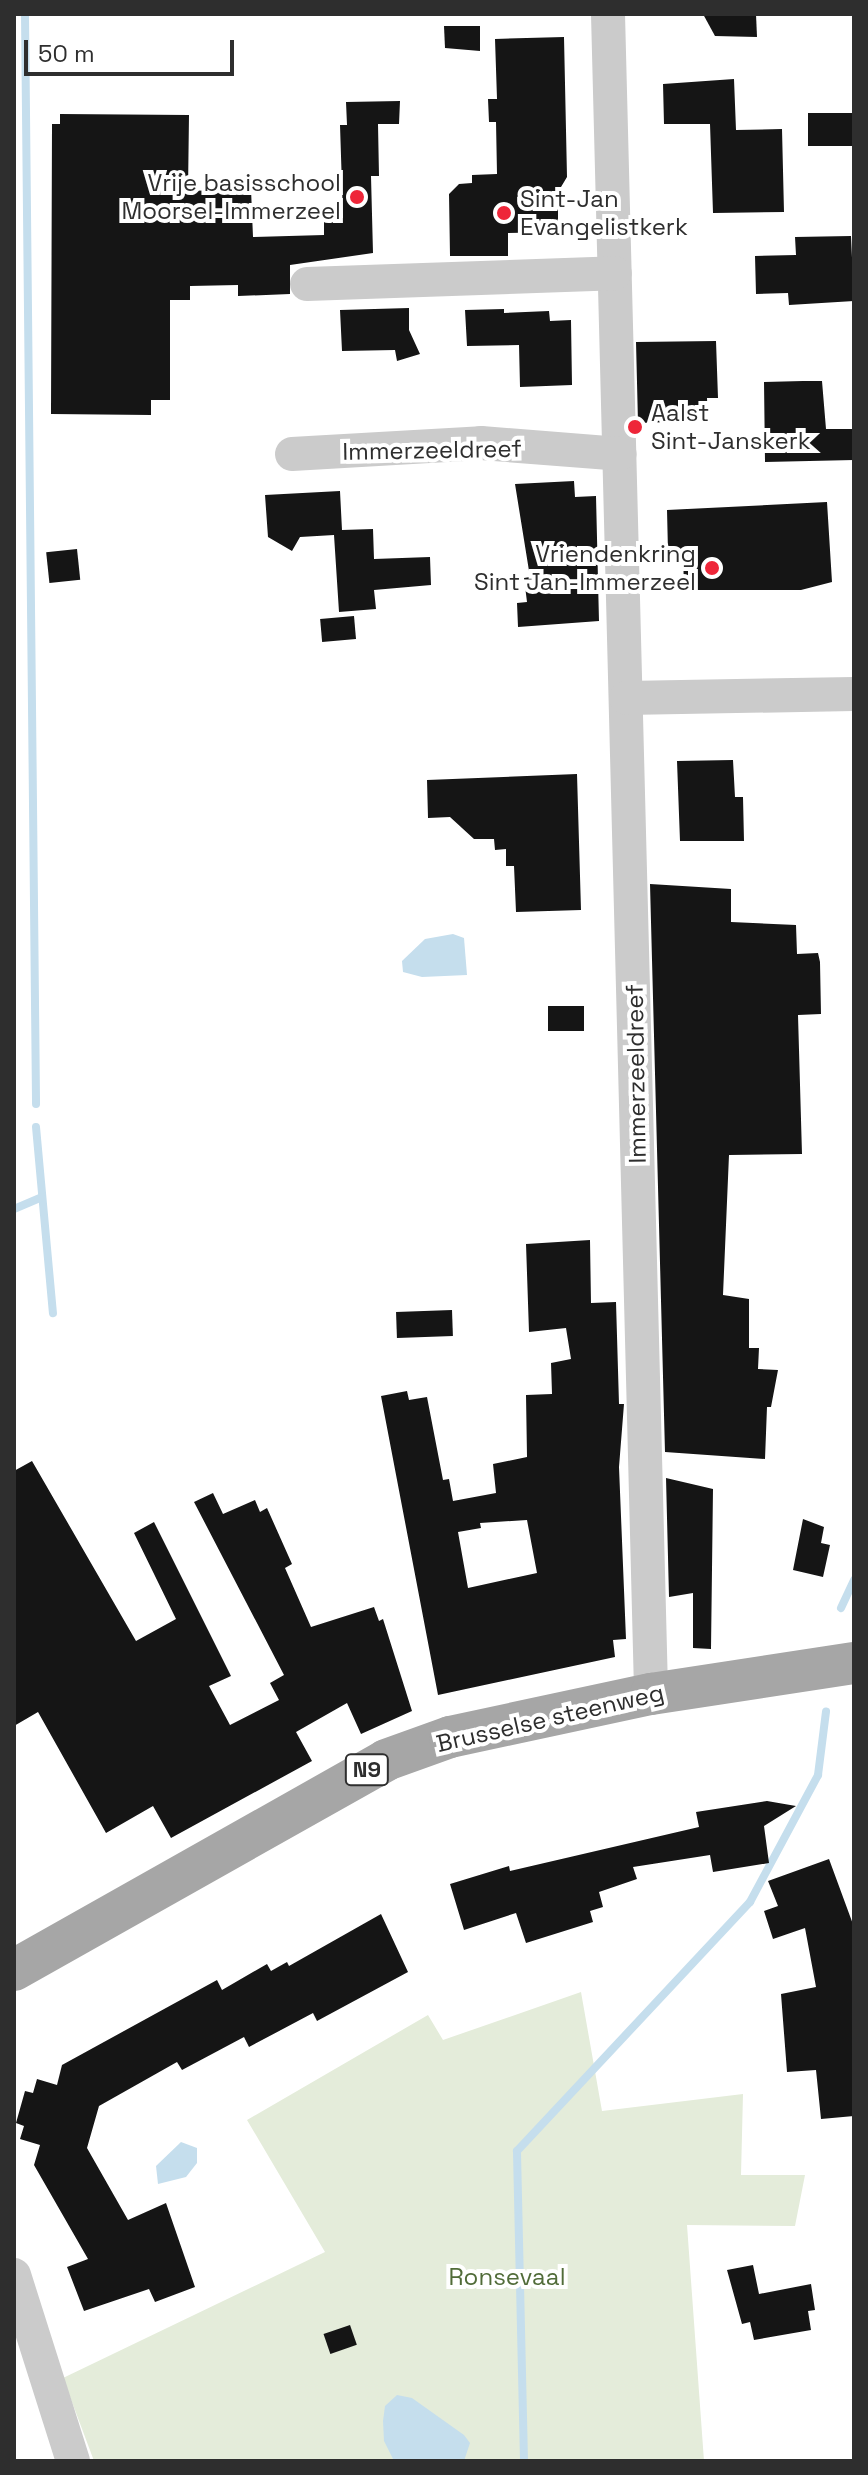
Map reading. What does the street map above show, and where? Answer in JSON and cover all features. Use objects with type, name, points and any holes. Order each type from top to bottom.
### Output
[{"type":"main road","name":"Brusselse steenweg","points":[[14,1970],[386,1760],[450,1737],[651,1694],[854,1663]]},
{"type":"street","name":"Immerzeeldreef","points":[[608,14],[651,1694]]},
{"type":"street","points":[[307,284],[615,273]]},
{"type":"street","name":"Immerzeeldreef","points":[[292,454],[481,443],[620,454]]},
{"type":"street","points":[[626,698],[854,694]]},
{"type":"street","points":[[14,2275],[73,2461]]},
{"type":"green space","name":"Ronsevaal","points":[[581,1992],[602,2111],[743,2094],[741,2175],[805,2175],[795,2226],[687,2225],[704,2461],[94,2461],[63,2378],[325,2252],[247,2120],[428,2015],[443,2040]]},
{"type":"water","points":[[453,934],[464,938],[467,975],[422,977],[403,972],[402,961],[425,939]]},
{"type":"water","points":[[181,2142],[197,2148],[197,2163],[186,2177],[158,2184],[156,2166]]},
{"type":"water","points":[[397,2395],[412,2398],[464,2435],[470,2443],[464,2461],[394,2461],[384,2441],[383,2421],[385,2406]]},
{"type":"building","points":[[703,14],[756,14],[757,37],[715,36]]},
{"type":"building","points":[[444,26],[480,26],[480,51],[445,48]]},
{"type":"building","points":[[564,37],[567,177],[558,192],[558,232],[508,233],[508,256],[450,256],[449,194],[459,184],[472,183],[472,175],[497,174],[496,122],[489,122],[488,99],[497,99],[495,39]]},
{"type":"building","points":[[734,79],[736,130],[782,129],[784,212],[713,213],[710,124],[664,124],[663,84]]},
{"type":"building","points":[[400,101],[399,124],[378,124],[379,176],[371,176],[373,253],[290,265],[290,294],[238,296],[238,285],[190,286],[190,300],[170,300],[170,400],[151,400],[151,415],[51,414],[52,124],[60,124],[60,114],[189,115],[188,191],[251,189],[253,237],[324,235],[324,218],[343,218],[340,125],[347,125],[346,102]]},
{"type":"building","points":[[808,113],[854,113],[854,146],[808,146]]},
{"type":"building","points":[[851,236],[854,301],[789,305],[788,293],[756,294],[755,256],[796,255],[795,237]]},
{"type":"building","points":[[409,308],[409,330],[420,354],[397,361],[395,350],[342,351],[340,310]]},
{"type":"building","points":[[504,309],[504,313],[549,311],[550,321],[571,320],[572,385],[520,387],[519,345],[467,346],[465,310]]},
{"type":"building","points":[[716,341],[718,398],[707,398],[708,421],[638,423],[636,342]]},
{"type":"building","points":[[822,381],[826,429],[854,429],[854,460],[765,462],[764,382]]},
{"type":"building","points":[[574,481],[575,497],[596,496],[599,621],[518,627],[517,603],[527,602],[524,578],[530,577],[515,484]]},
{"type":"building","points":[[340,491],[342,530],[373,529],[374,559],[430,557],[431,585],[374,590],[376,609],[339,612],[334,535],[300,537],[292,551],[268,537],[265,495]]},
{"type":"building","points":[[827,502],[832,582],[801,590],[684,590],[683,552],[668,552],[667,510]]},
{"type":"building","points":[[77,549],[80,580],[49,583],[46,552]]},
{"type":"building","points":[[354,616],[356,639],[322,642],[320,619]]},
{"type":"building","points":[[733,760],[735,797],[743,797],[744,841],[680,841],[677,761]]},
{"type":"building","points":[[577,774],[581,910],[516,912],[514,866],[506,866],[506,849],[495,850],[494,839],[474,839],[450,817],[428,818],[427,780]]},
{"type":"building","points":[[650,884],[731,889],[731,922],[796,925],[797,954],[818,953],[820,962],[821,1014],[798,1015],[802,1154],[729,1155],[723,1295],[749,1299],[749,1348],[759,1348],[758,1369],[778,1370],[771,1407],[767,1407],[765,1459],[665,1452]]},
{"type":"building","points":[[548,1006],[584,1006],[584,1031],[548,1031]]},
{"type":"building","points":[[590,1240],[591,1303],[616,1302],[619,1404],[624,1404],[619,1467],[626,1639],[613,1640],[615,1657],[438,1695],[381,1396],[407,1391],[409,1400],[427,1397],[443,1480],[449,1479],[453,1501],[496,1493],[493,1464],[527,1457],[526,1395],[552,1394],[551,1363],[571,1359],[566,1328],[529,1332],[526,1244]],"holes":[[[527,1520],[537,1573],[468,1588],[458,1532],[481,1528],[480,1523]]]},
{"type":"building","points":[[452,1310],[453,1336],[397,1338],[396,1312]]},
{"type":"building","points":[[32,1461],[136,1641],[176,1619],[134,1533],[154,1522],[231,1676],[209,1686],[230,1725],[279,1700],[270,1683],[284,1675],[194,1502],[213,1493],[223,1514],[255,1500],[260,1512],[267,1508],[292,1564],[285,1568],[311,1627],[374,1607],[379,1621],[383,1619],[412,1711],[361,1734],[347,1703],[296,1732],[312,1761],[171,1838],[153,1806],[106,1833],[38,1712],[14,1726],[14,1471]]},
{"type":"building","points":[[666,1478],[713,1489],[711,1649],[693,1648],[693,1593],[669,1597]]},
{"type":"building","points":[[803,1519],[824,1527],[821,1543],[830,1545],[823,1577],[793,1570]]},
{"type":"building","points":[[767,1801],[796,1806],[764,1826],[769,1863],[713,1872],[710,1855],[633,1867],[637,1879],[599,1892],[603,1907],[590,1911],[593,1922],[526,1943],[516,1913],[464,1930],[450,1884],[509,1866],[510,1871],[699,1827],[696,1812]]},
{"type":"building","points":[[829,1859],[854,1927],[854,2116],[821,2119],[816,2070],[787,2072],[781,1994],[816,1987],[805,1928],[773,1939],[764,1911],[778,1906],[768,1881]]},
{"type":"building","points":[[381,1914],[408,1972],[317,2021],[313,2013],[249,2047],[244,2037],[182,2070],[177,2062],[99,2106],[87,2148],[128,2220],[166,2203],[195,2287],[155,2302],[149,2289],[84,2311],[67,2267],[88,2259],[34,2165],[40,2145],[20,2139],[24,2126],[16,2123],[25,2091],[33,2093],[37,2079],[57,2085],[62,2065],[217,1980],[222,1990],[267,1964],[271,1971],[287,1962],[289,1966]]},
{"type":"building","points":[[753,2265],[759,2294],[811,2284],[815,2310],[808,2311],[811,2330],[754,2340],[750,2322],[742,2324],[727,2270]]},
{"type":"building","points":[[350,2325],[357,2345],[330,2354],[324,2334]]},
{"type":"waterway","points":[[25,14],[36,1104]]},
{"type":"waterway","points":[[36,1127],[53,1313]]},
{"type":"waterway","points":[[14,1209],[42,1197]]},
{"type":"waterway","points":[[841,1608],[854,1580]]},
{"type":"waterway","points":[[524,2461],[517,2151],[750,1902],[818,1775],[826,1712]]},
{"type":"place","name":"Vrije basisschool Moorsel-Immerzeel","points":[[357,197]]},
{"type":"place","name":"Sint-Jan Evangelistkerk","points":[[504,213]]},
{"type":"place","name":"Aalst Sint-Janskerk","points":[[635,427]]},
{"type":"place","name":"Vriendenkring Sint Jan-Immerzeel","points":[[712,568]]}]
